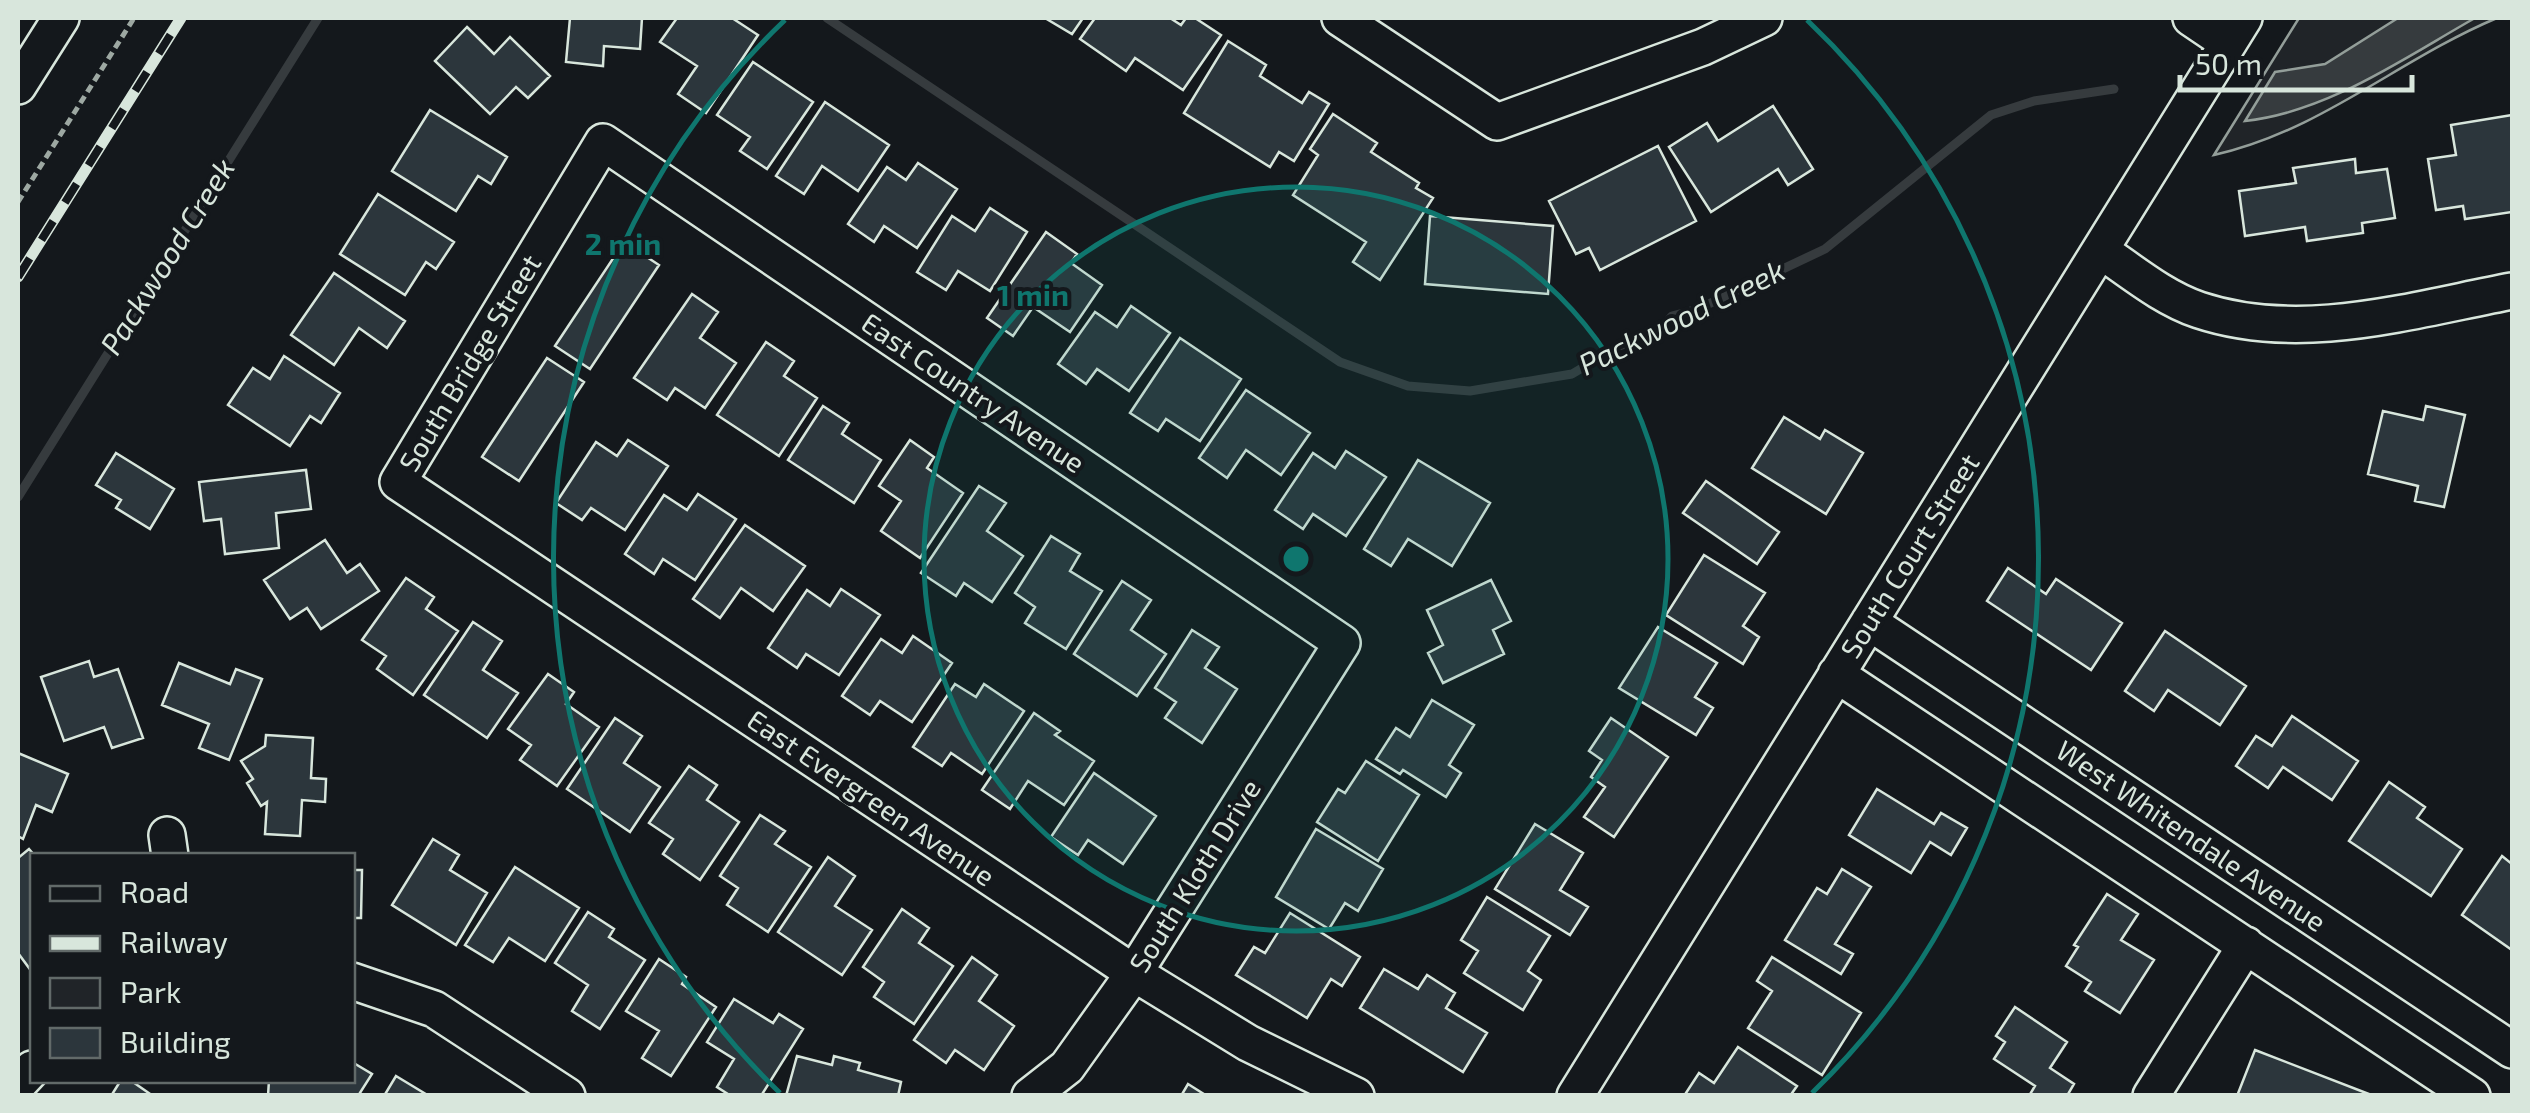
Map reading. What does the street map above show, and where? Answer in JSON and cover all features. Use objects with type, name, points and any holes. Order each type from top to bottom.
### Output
[{"type":"street","points":[[18,86],[61,18]]},
{"type":"street","points":[[1340,18],[1497,122],[1703,47],[1764,18]]},
{"type":"street","points":[[2191,18],[2236,30]]},
{"type":"street","name":"South Court Street","points":[[1576,1096],[2236,30]]},
{"type":"street","name":"South Bridge Street","points":[[398,482],[604,142]]},
{"type":"street","name":"East Country Avenue","points":[[604,142],[1342,643]]},
{"type":"street","points":[[2100,250],[2198,310],[2258,322],[2312,326],[2512,291]]},
{"type":"street","name":"East Evergreen Avenue","points":[[398,482],[1134,973],[1248,1043],[1356,1096]]},
{"type":"street","name":"West Whitendale Avenue","points":[[1869,622],[2512,1050]]},
{"type":"street","name":"South Kloth Drive","points":[[1030,1096],[1067,1067],[1134,973],[1342,643]]},
{"type":"street","points":[[1836,674],[2472,1096]]},
{"type":"street","points":[[2151,1096],[2246,945]]},
{"type":"street","points":[[355,983],[434,1010],[567,1096]]},
{"type":"path","points":[[18,202],[134,18]]},
{"type":"green space","points":[[2299,18],[2497,18],[2290,129],[2214,155]]},
{"type":"shaded area","points":[[2398,18],[2475,18],[2336,95],[2276,116],[2245,121],[2275,72],[2325,64]]},
{"type":"building","points":[[570,18],[642,18],[640,49],[604,46],[603,66],[566,62]]},
{"type":"building","points":[[677,18],[732,18],[758,35],[706,113],[678,94],[697,66],[660,42]]},
{"type":"building","points":[[1045,18],[1083,18],[1072,34]]},
{"type":"building","points":[[1095,18],[1170,18],[1181,25],[1186,18],[1195,18],[1221,35],[1183,90],[1135,58],[1126,71],[1080,39]]},
{"type":"building","points":[[467,27],[494,54],[510,37],[550,76],[528,98],[516,87],[490,114],[435,61]]},
{"type":"building","points":[[1228,41],[1266,65],[1260,76],[1302,103],[1309,92],[1329,104],[1294,161],[1279,152],[1270,167],[1184,113]]},
{"type":"building","points":[[753,62],[813,102],[767,169],[740,151],[750,137],[717,115]]},
{"type":"building","points":[[825,102],[889,145],[858,191],[822,166],[804,194],[776,176]]},
{"type":"building","points":[[1773,106],[1813,169],[1788,185],[1778,169],[1711,212],[1669,147],[1707,123],[1718,141]]},
{"type":"building","points":[[430,110],[507,157],[491,184],[478,176],[456,211],[392,171]]},
{"type":"building","points":[[1333,114],[1377,143],[1371,152],[1419,183],[1416,188],[1433,198],[1380,280],[1353,262],[1366,242],[1293,195],[1318,155],[1310,149]]},
{"type":"building","points":[[2512,115],[2512,212],[2465,219],[2463,206],[2436,210],[2428,159],[2456,155],[2451,125]]},
{"type":"building","points":[[1658,146],[1696,221],[1600,270],[1589,248],[1576,254],[1549,201]]},
{"type":"building","points":[[2355,159],[2356,173],[2387,169],[2395,218],[2362,223],[2363,233],[2307,241],[2305,227],[2245,236],[2239,191],[2296,183],[2293,168]]},
{"type":"building","points":[[918,163],[957,189],[917,248],[884,226],[874,242],[848,224],[887,167],[906,180]]},
{"type":"building","points":[[378,194],[454,242],[436,269],[426,262],[405,295],[340,254]]},
{"type":"building","points":[[990,208],[1027,232],[990,291],[958,271],[946,290],[917,272],[952,216],[975,231]]},
{"type":"building","points":[[1430,216],[1553,226],[1548,294],[1425,284]]},
{"type":"building","points":[[1046,232],[1077,254],[1071,263],[1102,285],[1070,332],[1033,307],[1013,336],[987,318]]},
{"type":"building","points":[[624,242],[659,265],[590,369],[555,346]]},
{"type":"building","points":[[334,273],[405,321],[387,348],[359,328],[334,365],[291,335]]},
{"type":"building","points":[[692,294],[718,312],[700,338],[736,363],[705,408],[675,388],[667,400],[634,378]]},
{"type":"building","points":[[1131,306],[1170,333],[1129,391],[1097,369],[1086,384],[1058,364],[1095,312],[1117,327]]},
{"type":"building","points":[[1180,338],[1241,379],[1200,441],[1166,419],[1158,431],[1130,413]]},
{"type":"building","points":[[766,342],[794,361],[784,376],[817,398],[779,456],[717,415]]},
{"type":"building","points":[[284,356],[340,393],[321,423],[310,416],[290,446],[228,405],[253,368],[270,379]]},
{"type":"building","points":[[547,358],[584,382],[519,481],[482,457]]},
{"type":"building","points":[[1246,390],[1310,433],[1281,475],[1246,450],[1227,478],[1199,458]]},
{"type":"building","points":[[823,406],[849,423],[842,434],[881,460],[854,503],[788,460]]},
{"type":"building","points":[[2426,406],[2465,415],[2444,507],[2415,501],[2418,486],[2368,474],[2383,411],[2423,420]]},
{"type":"building","points":[[1784,417],[1820,439],[1825,430],[1863,453],[1826,514],[1752,468]]},
{"type":"building","points":[[628,440],[668,466],[625,530],[591,508],[582,520],[556,503],[596,442],[617,456]]},
{"type":"building","points":[[910,440],[934,457],[927,468],[963,493],[920,558],[881,531],[901,501],[879,486]]},
{"type":"building","points":[[1346,451],[1386,477],[1346,536],[1313,514],[1303,529],[1275,510],[1313,453],[1335,468]]},
{"type":"building","points":[[116,453],[174,489],[150,529],[116,508],[121,500],[96,485]]},
{"type":"building","points":[[1418,460],[1490,503],[1452,566],[1408,539],[1391,566],[1364,549]]},
{"type":"building","points":[[306,470],[311,509],[276,513],[279,548],[225,554],[221,519],[204,521],[199,482]]},
{"type":"building","points":[[1706,481],[1779,532],[1757,564],[1683,513]]},
{"type":"building","points":[[979,486],[1006,503],[987,531],[1023,556],[992,602],[964,583],[956,596],[921,573]]},
{"type":"building","points":[[698,494],[736,519],[695,580],[663,559],[654,574],[625,554],[664,495],[687,510]]},
{"type":"building","points":[[745,525],[805,566],[773,611],[741,588],[720,618],[693,599]]},
{"type":"building","points":[[1051,536],[1080,554],[1070,571],[1102,591],[1066,649],[1025,623],[1035,607],[1015,593]]},
{"type":"building","points":[[325,540],[347,573],[360,564],[379,591],[321,629],[307,608],[290,619],[264,580]]},
{"type":"building","points":[[1704,555],[1765,593],[1743,626],[1759,637],[1743,664],[1666,615]]},
{"type":"building","points":[[2008,568],[2046,594],[2056,579],[2122,623],[2091,670],[1987,601]]},
{"type":"building","points":[[406,578],[434,597],[426,609],[458,631],[413,695],[377,669],[386,656],[362,640]]},
{"type":"building","points":[[1491,580],[1511,621],[1493,630],[1504,654],[1443,683],[1428,653],[1443,645],[1427,610]]},
{"type":"building","points":[[1122,581],[1151,600],[1131,630],[1166,654],[1137,696],[1074,654]]},
{"type":"building","points":[[841,589],[880,615],[839,675],[806,654],[797,668],[768,648],[807,590],[830,606]]},
{"type":"building","points":[[473,622],[502,641],[483,670],[518,693],[487,738],[424,695]]},
{"type":"building","points":[[1658,627],[1717,663],[1695,697],[1713,708],[1696,735],[1619,688]]},
{"type":"building","points":[[1192,630],[1219,647],[1205,668],[1237,689],[1202,743],[1165,718],[1176,702],[1155,688]]},
{"type":"building","points":[[2165,631],[2246,686],[2220,725],[2168,690],[2154,711],[2125,691]]},
{"type":"building","points":[[913,636],[952,663],[912,722],[880,701],[870,715],[842,696],[881,639],[902,653]]},
{"type":"building","points":[[89,661],[94,677],[118,669],[143,738],[112,748],[104,727],[64,741],[41,677]]},
{"type":"building","points":[[179,663],[230,684],[236,669],[262,679],[229,760],[199,748],[209,724],[162,705]]},
{"type":"building","points":[[548,674],[574,692],[566,704],[599,727],[557,786],[520,760],[531,745],[508,729]]},
{"type":"building","points":[[955,684],[976,697],[984,684],[1024,711],[982,774],[951,753],[942,766],[913,747]]},
{"type":"building","points":[[1432,700],[1474,725],[1449,765],[1461,773],[1446,797],[1403,770],[1400,774],[1376,759],[1396,728],[1410,737]]},
{"type":"building","points":[[1034,713],[1060,731],[1055,735],[1094,761],[1064,805],[1028,781],[1010,809],[982,790]]},
{"type":"building","points":[[2292,716],[2358,761],[2332,800],[2283,767],[2268,788],[2236,766],[2256,736],[2272,746]]},
{"type":"building","points":[[615,718],[642,736],[624,763],[660,787],[630,832],[567,789]]},
{"type":"building","points":[[1611,718],[1668,757],[1614,837],[1584,817],[1605,787],[1591,777],[1602,760],[1589,751]]},
{"type":"building","points":[[266,735],[313,738],[311,778],[326,779],[325,802],[302,800],[300,836],[265,834],[267,802],[261,806],[247,783],[253,779],[241,761],[265,746]]},
{"type":"building","points":[[18,753],[68,774],[52,812],[36,805],[23,839],[18,836]]},
{"type":"building","points":[[1366,761],[1419,795],[1378,861],[1317,822],[1338,789],[1345,793]]},
{"type":"building","points":[[689,766],[717,785],[707,800],[739,822],[700,880],[663,854],[673,839],[649,823]]},
{"type":"building","points":[[1094,773],[1156,816],[1123,864],[1088,840],[1078,855],[1051,837]]},
{"type":"building","points":[[2389,782],[2425,807],[2417,818],[2462,849],[2431,896],[2349,841]]},
{"type":"building","points":[[1877,789],[1934,824],[1941,813],[1967,828],[1951,855],[1930,842],[1911,873],[1849,835]]},
{"type":"building","points":[[760,815],[785,831],[775,844],[811,867],[768,932],[727,905],[738,888],[720,876]]},
{"type":"building","points":[[1535,824],[1583,853],[1560,890],[1588,907],[1570,935],[1495,889]]},
{"type":"building","points":[[1316,829],[1383,869],[1358,911],[1345,903],[1329,929],[1276,897]]},
{"type":"building","points":[[433,839],[459,855],[450,870],[487,893],[456,945],[392,905]]},
{"type":"building","points":[[29,849],[32,853],[30,969],[18,953],[18,858]]},
{"type":"building","points":[[2502,856],[2512,864],[2512,950],[2462,915]]},
{"type":"building","points":[[828,857],[855,876],[835,906],[872,930],[842,975],[778,932]]},
{"type":"building","points":[[515,867],[579,908],[545,961],[509,938],[493,962],[465,945]]},
{"type":"building","points":[[1842,869],[1871,887],[1835,944],[1853,954],[1841,974],[1785,940],[1817,888],[1827,894]]},
{"type":"building","points":[[355,870],[362,870],[361,918],[355,918]]},
{"type":"building","points":[[2107,894],[2138,914],[2121,940],[2154,960],[2120,1013],[2085,991],[2091,982],[2066,966],[2078,947],[2074,945]]},
{"type":"building","points":[[1487,897],[1550,936],[1528,971],[1541,980],[1523,1010],[1464,973],[1478,951],[1461,940]]},
{"type":"building","points":[[902,909],[929,928],[919,943],[953,966],[914,1024],[874,997],[884,982],[863,967]]},
{"type":"building","points":[[588,912],[614,929],[609,937],[645,960],[600,1029],[572,1011],[588,985],[555,963]]},
{"type":"building","points":[[1290,913],[1360,957],[1342,986],[1331,979],[1307,1018],[1236,975],[1254,947],[1265,953]]},
{"type":"building","points":[[972,957],[997,975],[979,1001],[1014,1026],[984,1070],[955,1050],[946,1063],[914,1040]]},
{"type":"building","points":[[1772,957],[1861,1013],[1822,1075],[1748,1028],[1772,991],[1757,981]]},
{"type":"building","points":[[659,959],[686,977],[682,984],[716,1007],[671,1076],[642,1058],[659,1031],[626,1011]]},
{"type":"building","points":[[1384,969],[1418,989],[1427,975],[1455,993],[1446,1008],[1487,1033],[1463,1072],[1360,1008]]},
{"type":"building","points":[[734,999],[773,1023],[779,1014],[803,1029],[761,1096],[731,1096],[717,1087],[734,1059],[707,1042]]},
{"type":"building","points":[[2015,1007],[2067,1042],[2050,1068],[2074,1084],[2067,1096],[2029,1096],[2035,1086],[1994,1059],[2005,1042],[1996,1036]]},
{"type":"building","points":[[1738,1047],[1797,1086],[1790,1096],[1684,1096],[1699,1073],[1714,1083]]},
{"type":"building","points":[[2255,1050],[2374,1096],[2237,1096]]},
{"type":"building","points":[[797,1056],[832,1065],[834,1056],[860,1063],[858,1070],[901,1082],[898,1096],[786,1096]]},
{"type":"building","points":[[355,1064],[372,1074],[358,1096],[268,1096],[269,1083],[355,1083]]},
{"type":"building","points":[[396,1076],[429,1096],[384,1096]]},
{"type":"building","points":[[119,1083],[134,1083],[153,1096],[111,1096]]},
{"type":"building","points":[[1188,1084],[1207,1096],[1181,1096]]},
{"type":"waterway","name":"Packwood Creek","points":[[18,497],[318,18]]},
{"type":"waterway","name":"Packwood Creek","points":[[827,18],[1340,362],[1408,386],[1470,391],[1572,374],[1619,346],[1658,332],[1672,316],[1698,309],[1825,249],[1991,115],[2034,101],[2114,89]]},
{"type":"railway","points":[[18,277],[181,18]]}]
